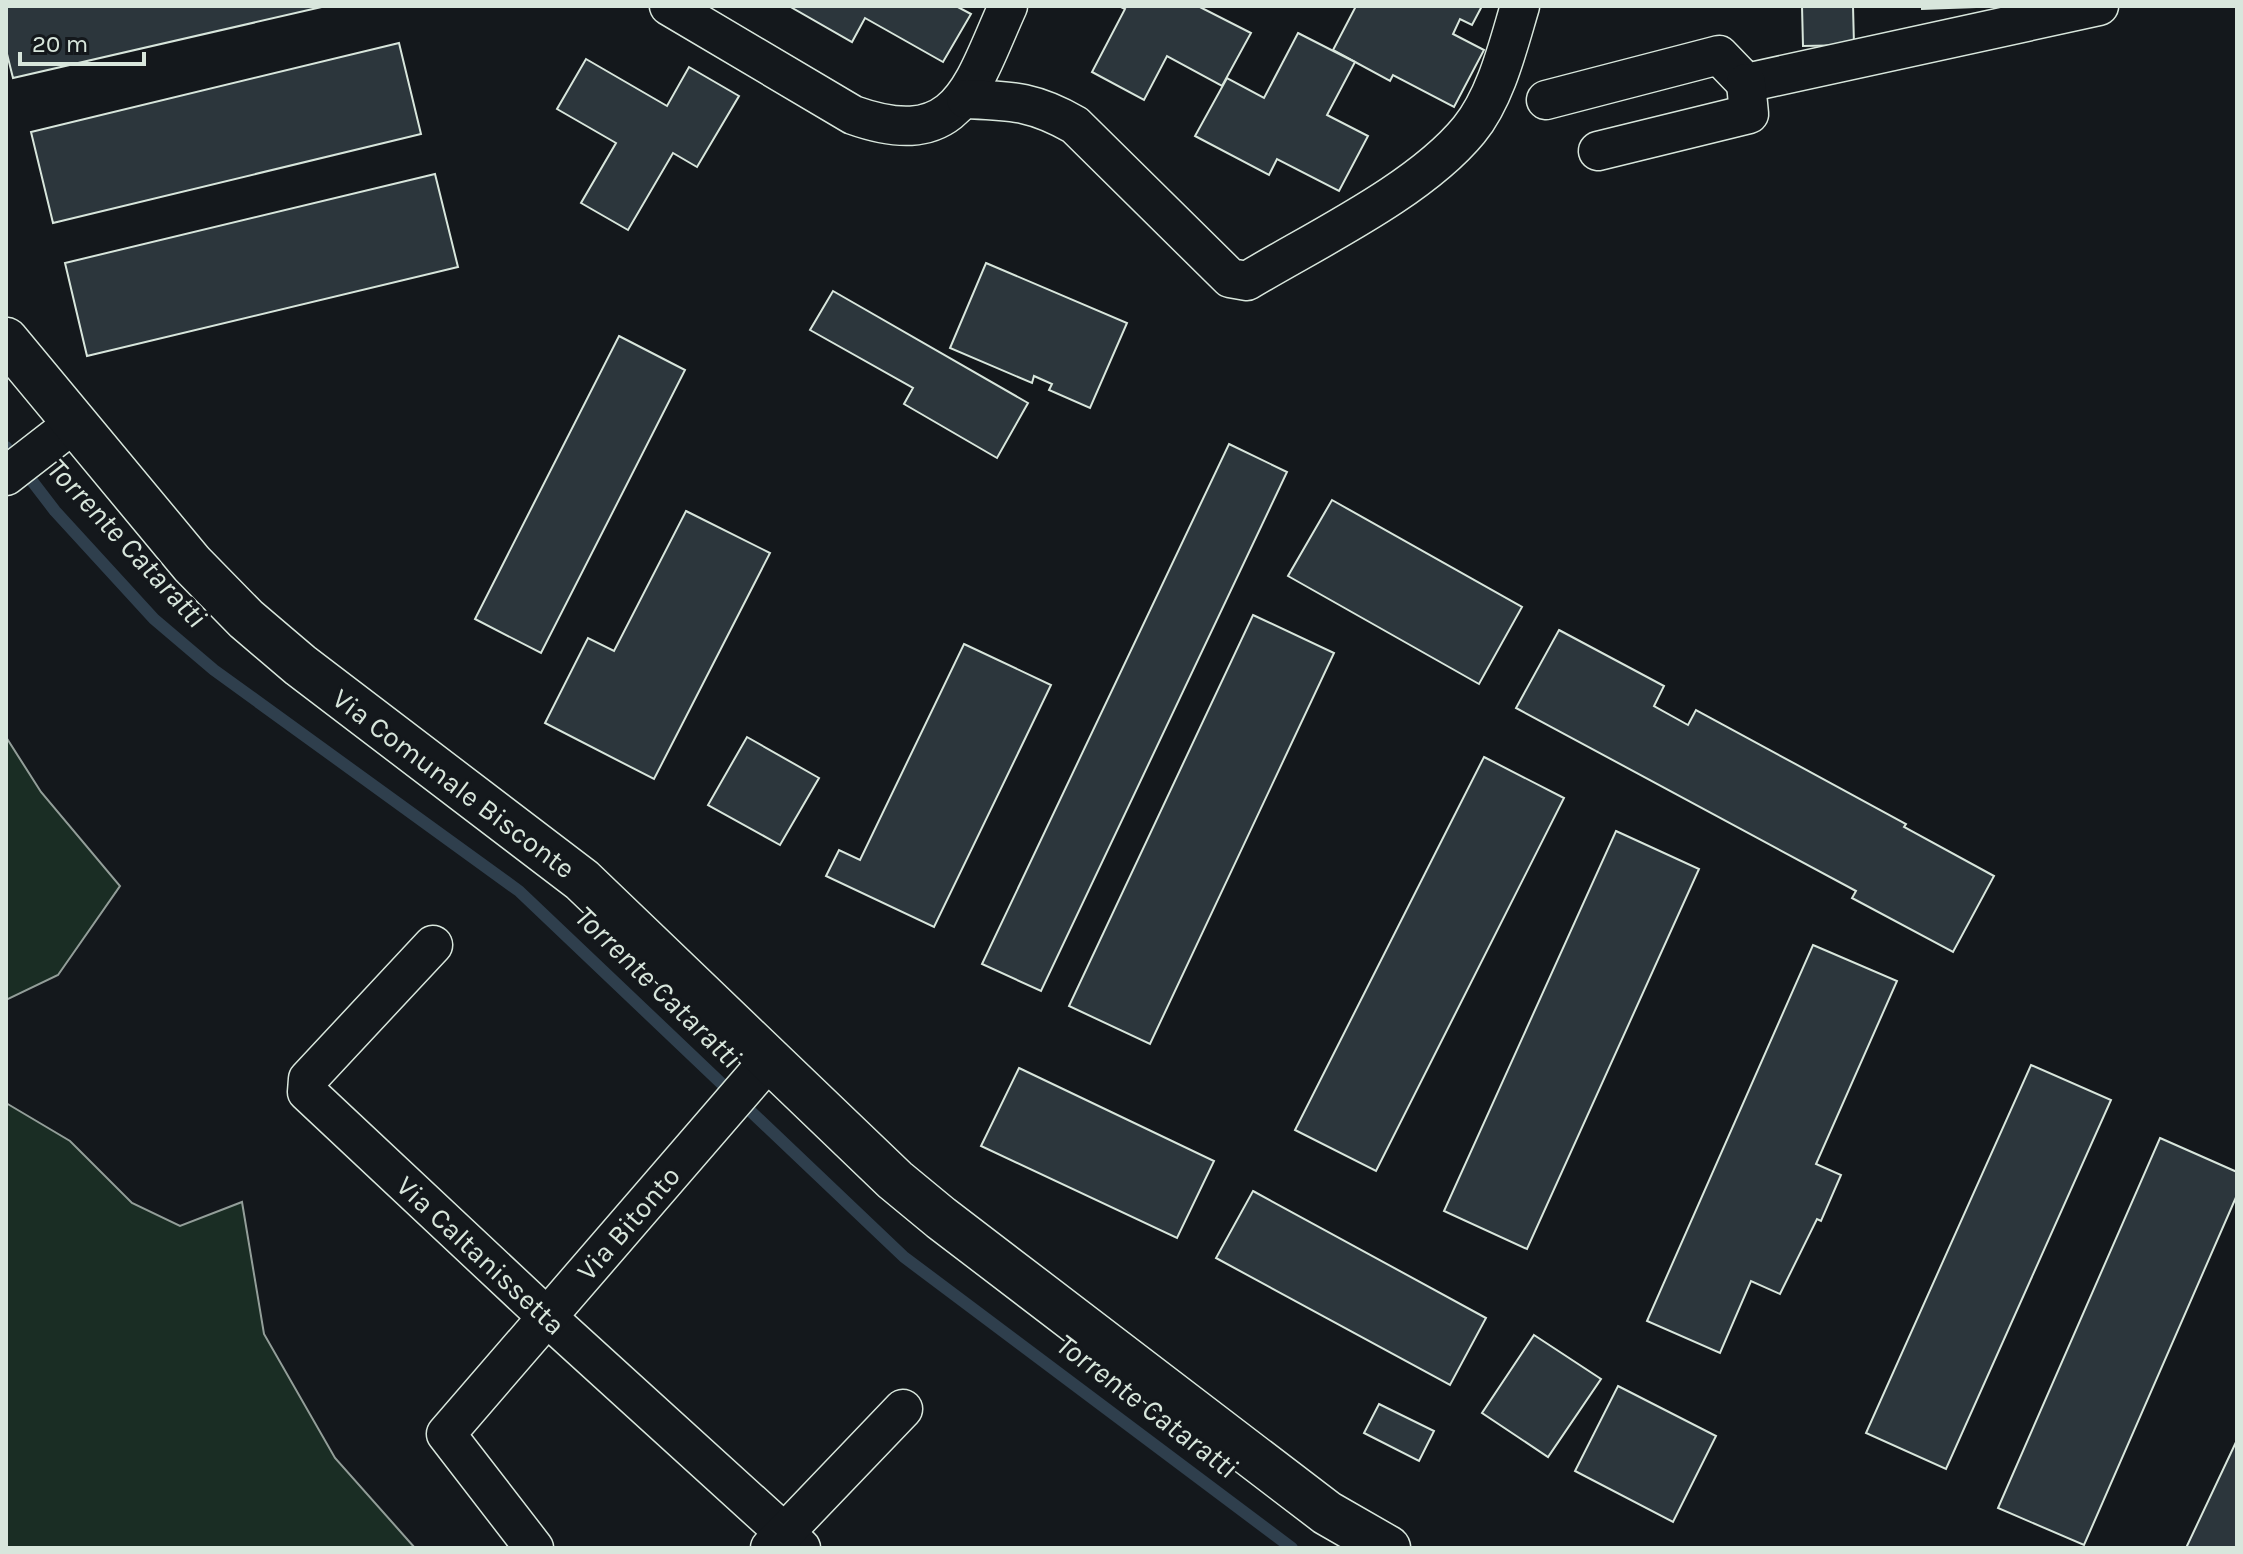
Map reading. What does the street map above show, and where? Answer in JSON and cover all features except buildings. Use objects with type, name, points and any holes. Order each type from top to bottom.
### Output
[{"type":"street","points":[[669,6],[853,115],[878,124],[903,125],[935,120],[949,114],[966,99],[1008,6]]},
{"type":"street","points":[[966,99],[1012,99],[1050,111],[1075,125],[1230,278],[1247,281],[1409,183],[1447,154],[1471,128],[1486,101],[1520,6]]},
{"type":"street","points":[[1746,83],[2099,6]]},
{"type":"street","points":[[1546,100],[1719,55],[1746,83],[1749,114],[1598,151]]},
{"type":"street","name":"Via Comunale Bisconte","points":[[6,340],[59,436],[246,619],[300,665],[582,880],[760,1070],[941,1218],[1327,1513],[1388,1548]]},
{"type":"street","points":[[6,476],[59,436]]},
{"type":"street","name":"Via Caltanissetta","points":[[433,945],[308,1079],[307,1092],[785,1543]]},
{"type":"street","name":"Via Bitonto","points":[[534,1548],[446,1434],[760,1070]]},
{"type":"street","points":[[785,1543],[903,1409]]},
{"type":"green space","points":[[6,737],[41,792],[120,886],[58,975],[6,1000]]},
{"type":"green space","points":[[6,1103],[70,1141],[132,1203],[180,1226],[242,1202],[264,1334],[335,1458],[415,1548],[6,1548]]},
{"type":"waterway","name":"Torrente Cataratti","points":[[6,447],[55,511],[154,619],[214,670],[519,891],[904,1257],[1292,1548]]}]
